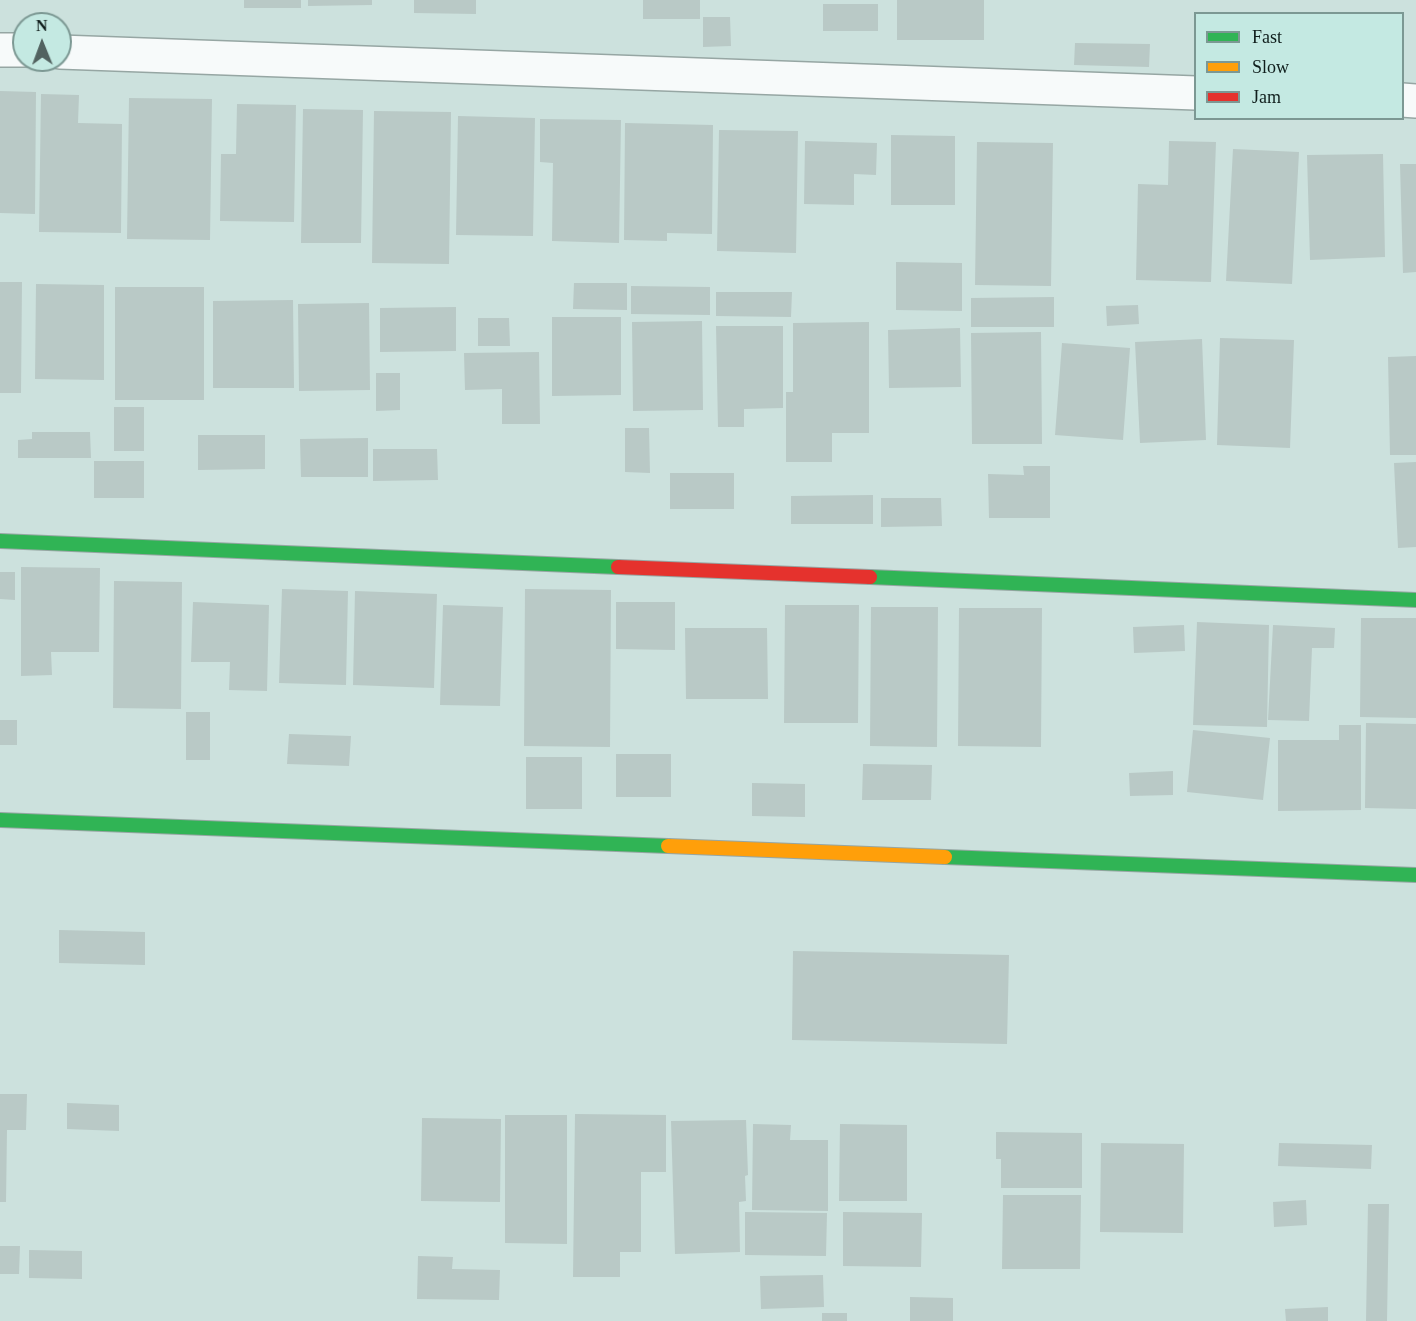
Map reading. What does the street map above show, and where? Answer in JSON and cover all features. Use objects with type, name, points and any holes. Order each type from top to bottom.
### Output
[{"type":"street","points":[[72,52],[1194,93]]},
{"type":"street","points":[[0,541],[1416,600]]},
{"type":"street","points":[[0,820],[1416,875]]},
{"type":"building","points":[[244,0],[301,0],[301,8],[244,8]]},
{"type":"building","points":[[308,0],[372,0],[372,5],[308,6]]},
{"type":"building","points":[[414,0],[476,0],[476,14],[414,13]]},
{"type":"building","points":[[643,0],[700,0],[700,19],[643,19]]},
{"type":"building","points":[[897,0],[984,0],[984,40],[897,40]]},
{"type":"building","points":[[823,4],[878,4],[878,31],[823,31]]},
{"type":"building","points":[[703,17],[730,17],[731,46],[703,47]]},
{"type":"building","points":[[1075,43],[1150,44],[1149,67],[1074,65]]},
{"type":"building","points":[[0,91],[36,92],[35,214],[0,213]]},
{"type":"building","points":[[41,94],[79,95],[78,123],[122,124],[121,233],[39,232]]},
{"type":"building","points":[[129,98],[212,99],[210,240],[127,239]]},
{"type":"building","points":[[237,104],[296,105],[294,222],[220,221],[221,154],[236,154]]},
{"type":"building","points":[[303,109],[363,110],[361,243],[301,243]]},
{"type":"building","points":[[374,111],[451,112],[449,264],[372,263]]},
{"type":"building","points":[[458,116],[535,118],[533,236],[456,235]]},
{"type":"building","points":[[540,119],[621,120],[619,243],[552,241],[553,163],[540,162]]},
{"type":"building","points":[[625,123],[713,125],[712,234],[667,233],[667,241],[624,240]]},
{"type":"building","points":[[719,130],[798,131],[796,253],[717,251]]},
{"type":"building","points":[[891,135],[955,136],[955,205],[891,205]]},
{"type":"building","points":[[805,141],[877,143],[876,175],[854,174],[854,205],[804,204]]},
{"type":"building","points":[[1169,141],[1216,142],[1211,282],[1136,280],[1138,184],[1168,185]]},
{"type":"building","points":[[977,142],[1053,143],[1051,286],[975,285]]},
{"type":"building","points":[[1233,149],[1299,152],[1292,284],[1226,281]]},
{"type":"building","points":[[1383,154],[1385,257],[1310,260],[1307,155]]},
{"type":"building","points":[[1400,164],[1416,164],[1416,272],[1403,273]]},
{"type":"building","points":[[896,262],[962,263],[962,311],[896,310]]},
{"type":"building","points":[[0,282],[22,282],[21,393],[0,393]]},
{"type":"building","points":[[574,283],[627,283],[627,310],[573,309]]},
{"type":"building","points":[[36,284],[104,285],[104,380],[35,379]]},
{"type":"building","points":[[631,286],[710,287],[710,315],[631,314]]},
{"type":"building","points":[[115,287],[204,287],[204,400],[115,400]]},
{"type":"building","points":[[716,292],[792,292],[791,317],[716,316]]},
{"type":"building","points":[[1054,297],[1054,327],[971,327],[971,298]]},
{"type":"building","points":[[293,300],[294,388],[213,388],[213,301]]},
{"type":"building","points":[[369,303],[370,390],[299,391],[298,304]]},
{"type":"building","points":[[1138,305],[1139,324],[1107,326],[1106,306]]},
{"type":"building","points":[[456,307],[456,351],[380,352],[380,308]]},
{"type":"building","points":[[552,317],[621,317],[621,395],[552,396]]},
{"type":"building","points":[[478,318],[509,318],[510,346],[478,346]]},
{"type":"building","points":[[702,321],[703,410],[633,411],[632,322]]},
{"type":"building","points":[[869,322],[869,433],[832,433],[832,462],[786,462],[786,392],[793,392],[793,323]]},
{"type":"building","points":[[716,326],[783,326],[783,408],[744,409],[744,427],[718,427]]},
{"type":"building","points":[[960,328],[961,387],[889,388],[888,330]]},
{"type":"building","points":[[1041,332],[1042,444],[972,444],[971,333]]},
{"type":"building","points":[[1220,338],[1294,340],[1290,448],[1217,445]]},
{"type":"building","points":[[1202,339],[1206,440],[1140,443],[1135,342]]},
{"type":"building","points":[[1062,343],[1130,348],[1123,440],[1055,435]]},
{"type":"building","points":[[539,352],[540,424],[502,424],[502,389],[465,390],[464,353]]},
{"type":"building","points":[[1416,356],[1416,455],[1390,455],[1388,357]]},
{"type":"building","points":[[376,373],[400,373],[400,410],[376,411]]},
{"type":"building","points":[[114,407],[144,407],[144,451],[114,451]]},
{"type":"building","points":[[625,428],[649,428],[650,473],[625,472]]},
{"type":"building","points":[[32,432],[90,432],[91,458],[18,458],[18,440],[32,439]]},
{"type":"building","points":[[198,435],[265,435],[265,469],[198,470]]},
{"type":"building","points":[[368,438],[368,477],[301,477],[300,439]]},
{"type":"building","points":[[373,449],[437,449],[438,480],[373,481]]},
{"type":"building","points":[[94,461],[144,461],[144,498],[94,498]]},
{"type":"building","points":[[1416,462],[1416,547],[1398,548],[1394,463]]},
{"type":"building","points":[[1023,466],[1050,466],[1050,518],[989,518],[988,474],[1024,475]]},
{"type":"building","points":[[670,473],[734,473],[734,509],[670,509]]},
{"type":"building","points":[[873,495],[873,524],[791,524],[791,496]]},
{"type":"building","points":[[881,498],[941,498],[942,526],[881,527]]},
{"type":"building","points":[[21,567],[100,568],[99,652],[51,652],[52,675],[21,676]]},
{"type":"building","points":[[0,572],[15,572],[15,600],[0,599]]},
{"type":"building","points":[[114,581],[182,582],[181,709],[113,708]]},
{"type":"building","points":[[282,589],[348,591],[346,685],[279,683]]},
{"type":"building","points":[[525,589],[611,590],[610,747],[524,746]]},
{"type":"building","points":[[355,591],[437,594],[434,688],[353,685]]},
{"type":"building","points":[[193,602],[269,605],[267,691],[229,690],[230,662],[191,662]]},
{"type":"building","points":[[616,602],[675,602],[675,650],[616,649]]},
{"type":"building","points":[[443,605],[503,607],[500,706],[440,705]]},
{"type":"building","points":[[785,605],[859,605],[858,723],[784,723]]},
{"type":"building","points":[[871,607],[938,607],[937,747],[870,746]]},
{"type":"building","points":[[959,608],[1042,608],[1041,747],[958,746]]},
{"type":"building","points":[[1361,618],[1416,618],[1416,718],[1360,717]]},
{"type":"building","points":[[1197,622],[1269,625],[1267,727],[1193,725]]},
{"type":"building","points":[[1184,625],[1185,651],[1134,653],[1133,627]]},
{"type":"building","points":[[1273,625],[1335,628],[1334,648],[1312,648],[1309,721],[1268,720]]},
{"type":"building","points":[[685,628],[767,628],[768,699],[686,699]]},
{"type":"building","points":[[186,712],[210,712],[210,760],[186,760]]},
{"type":"building","points":[[0,720],[17,720],[17,745],[0,745]]},
{"type":"building","points":[[1366,723],[1416,724],[1416,809],[1365,808]]},
{"type":"building","points":[[1339,725],[1361,725],[1361,810],[1278,811],[1278,740],[1339,740]]},
{"type":"building","points":[[1193,730],[1270,738],[1263,800],[1187,792]]},
{"type":"building","points":[[289,734],[351,736],[349,766],[287,764]]},
{"type":"building","points":[[616,754],[671,754],[671,797],[616,797]]},
{"type":"building","points":[[526,757],[582,757],[582,809],[526,809]]},
{"type":"building","points":[[863,764],[932,765],[931,800],[862,800]]},
{"type":"building","points":[[1173,771],[1173,795],[1130,796],[1129,773]]},
{"type":"building","points":[[752,783],[805,784],[805,817],[752,816]]},
{"type":"building","points":[[59,930],[145,932],[145,965],[59,963]]},
{"type":"building","points":[[793,951],[1009,955],[1007,1044],[792,1040]]},
{"type":"building","points":[[0,1094],[27,1094],[26,1130],[7,1130],[6,1202],[0,1202]]},
{"type":"building","points":[[67,1103],[119,1105],[119,1131],[67,1129]]},
{"type":"building","points":[[575,1114],[666,1115],[666,1172],[641,1172],[641,1252],[620,1252],[620,1277],[573,1277]]},
{"type":"building","points":[[505,1115],[567,1115],[567,1244],[505,1243]]},
{"type":"building","points":[[422,1118],[501,1119],[500,1202],[421,1201]]},
{"type":"building","points":[[746,1120],[748,1175],[745,1176],[746,1201],[739,1202],[740,1252],[675,1254],[671,1121]]},
{"type":"building","points":[[753,1124],[791,1125],[790,1140],[828,1140],[828,1211],[752,1210]]},
{"type":"building","points":[[840,1124],[907,1125],[907,1201],[839,1201]]},
{"type":"building","points":[[996,1132],[1082,1133],[1082,1188],[1001,1188],[1001,1159],[996,1159]]},
{"type":"building","points":[[1101,1143],[1184,1144],[1183,1233],[1100,1232]]},
{"type":"building","points":[[1279,1143],[1372,1145],[1371,1169],[1278,1166]]},
{"type":"building","points":[[1003,1195],[1081,1195],[1080,1269],[1002,1269]]},
{"type":"building","points":[[1306,1200],[1307,1225],[1274,1227],[1273,1202]]},
{"type":"building","points":[[1368,1204],[1389,1204],[1387,1321],[1366,1321]]},
{"type":"building","points":[[745,1212],[827,1213],[826,1256],[745,1255]]},
{"type":"building","points":[[843,1212],[922,1213],[921,1267],[843,1266]]},
{"type":"building","points":[[0,1246],[20,1246],[19,1274],[0,1274]]},
{"type":"building","points":[[29,1250],[82,1251],[82,1279],[29,1278]]},
{"type":"building","points":[[418,1256],[453,1257],[452,1269],[500,1270],[499,1300],[417,1299]]},
{"type":"building","points":[[823,1275],[824,1307],[761,1309],[760,1276]]},
{"type":"building","points":[[910,1297],[953,1298],[953,1321],[910,1321]]},
{"type":"building","points":[[1328,1307],[1328,1321],[1286,1321],[1285,1309]]},
{"type":"building","points":[[822,1313],[847,1313],[847,1321],[822,1321]]},
{"type":"traffic: fast","points":[[0,541],[618,567]]},
{"type":"traffic: fast","points":[[870,577],[1416,600]]},
{"type":"traffic: fast","points":[[0,820],[668,846]]},
{"type":"traffic: fast","points":[[945,857],[1416,875]]},
{"type":"traffic: slow","points":[[668,846],[945,857]]},
{"type":"traffic: jam","points":[[618,567],[870,577]]}]
